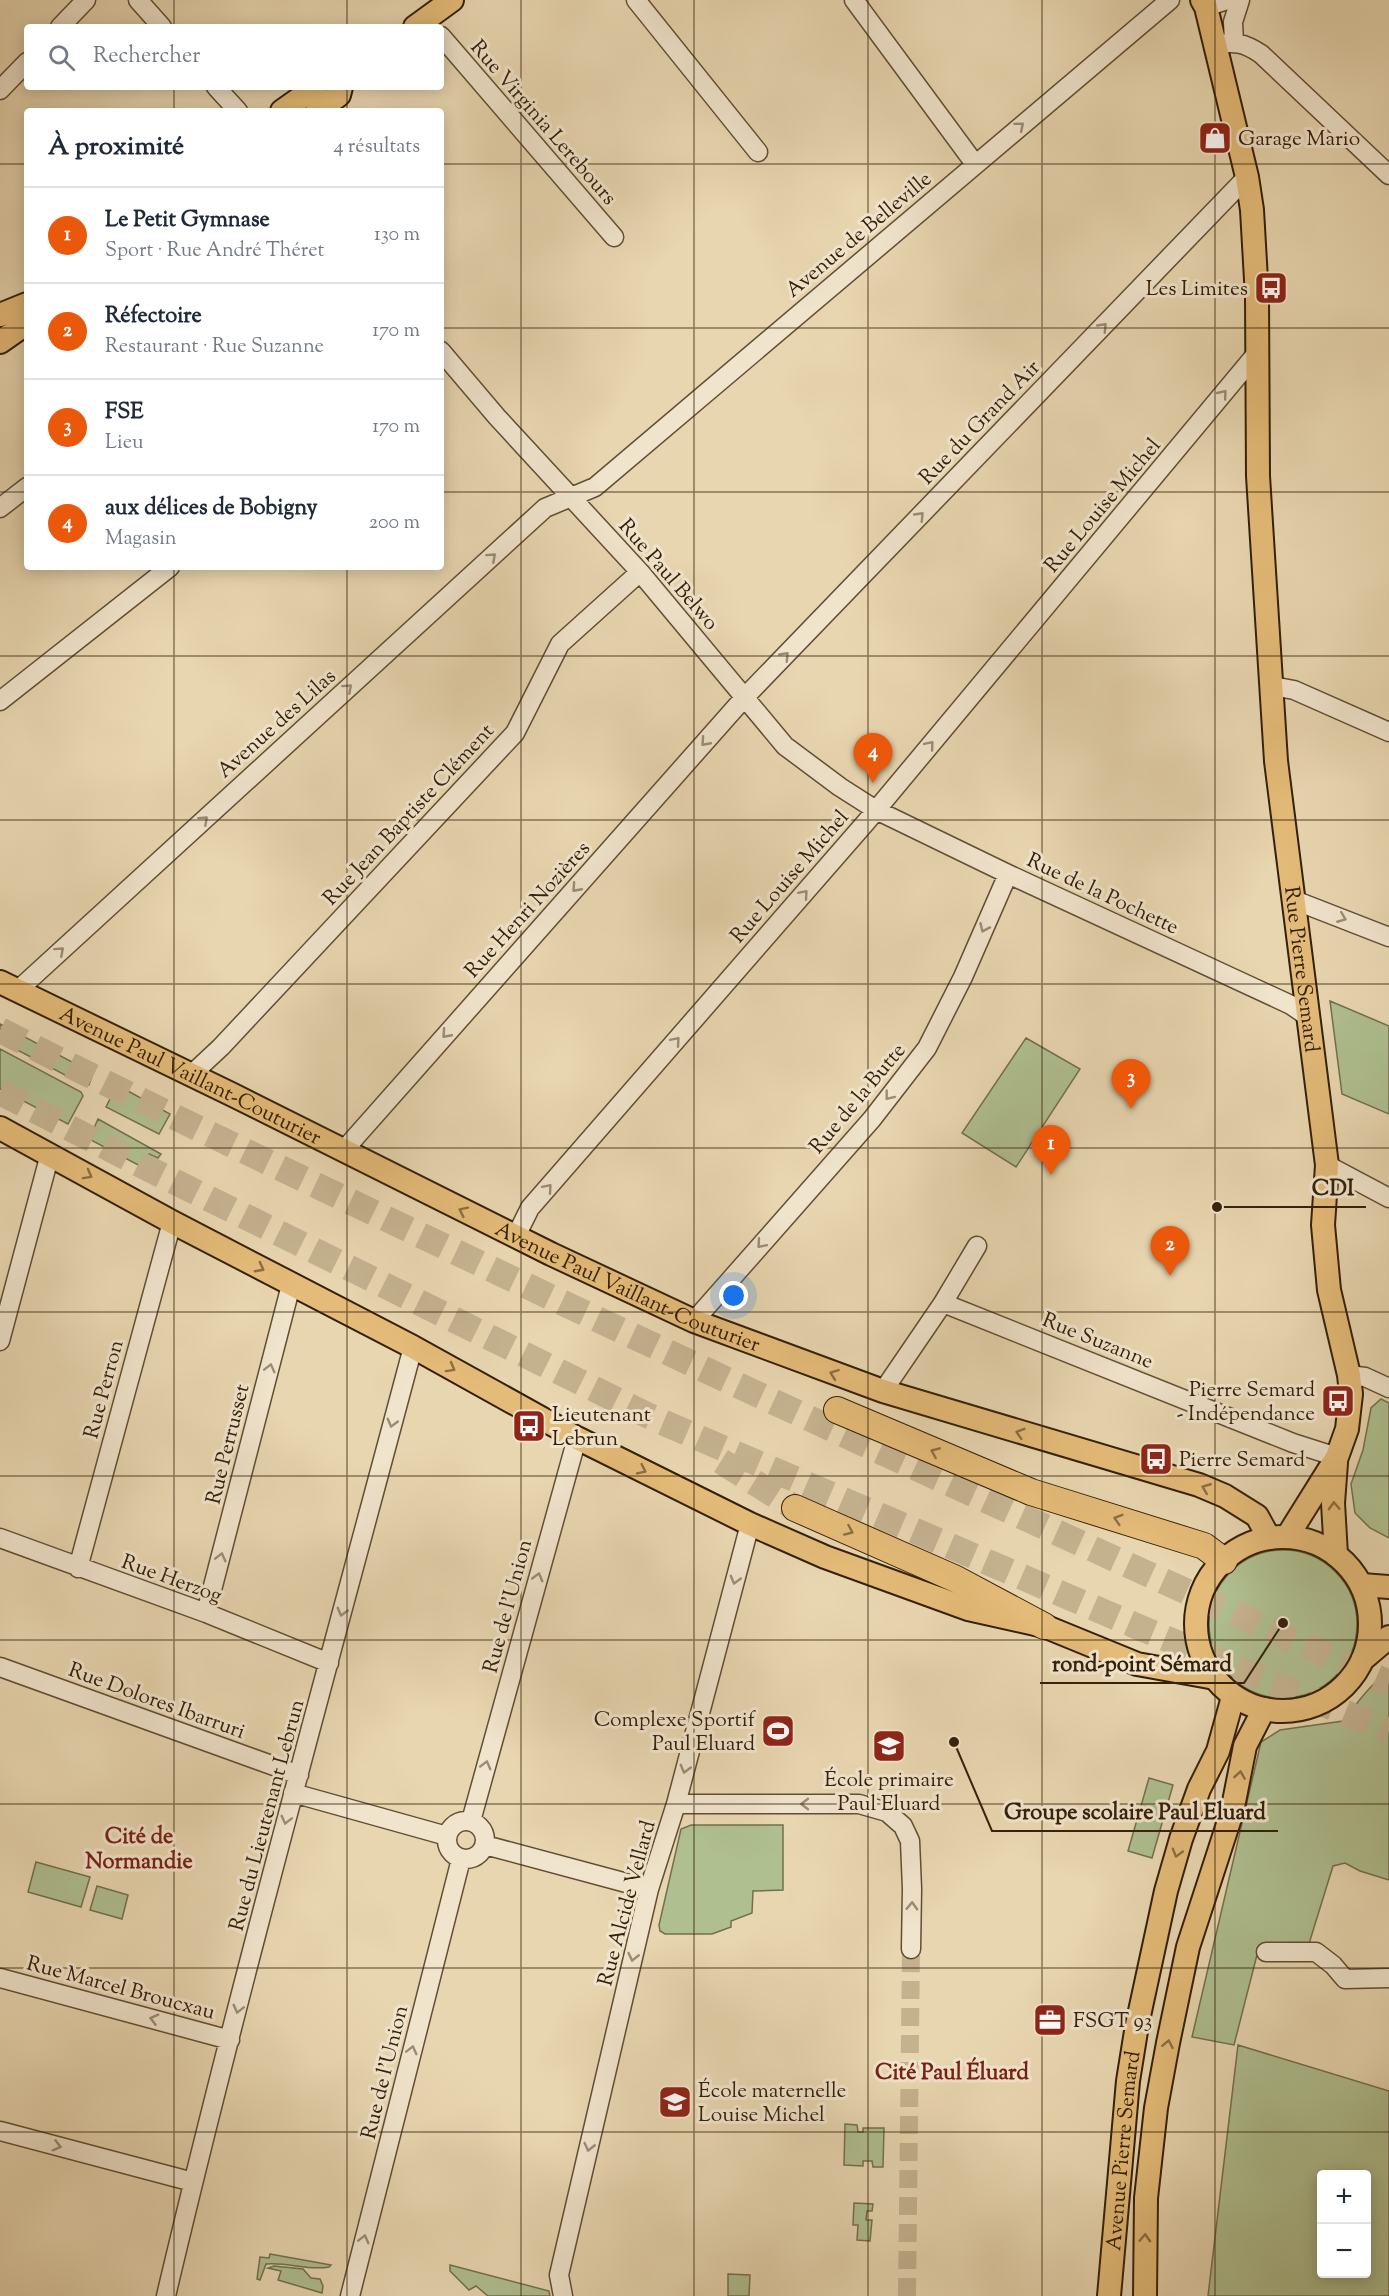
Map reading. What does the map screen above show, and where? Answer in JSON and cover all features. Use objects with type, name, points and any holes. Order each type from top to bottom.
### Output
[{"type":"highway","points":[[837,1410],[1031,1492],[1204,1546],[1224,1561]]},
{"type":"highway","points":[[795,1508],[956,1579],[1044,1626]]},
{"type":"main road","points":[[432,24],[452,0]]},
{"type":"main road","name":"Rue Pierre Semard","points":[[1211,2],[1224,43],[1247,177],[1256,252],[1258,476],[1276,761],[1327,1165],[1323,1225],[1329,1290],[1349,1375],[1351,1394],[1347,1429],[1337,1457],[1333,1503],[1336,1555]]},
{"type":"main road","points":[[286,108],[312,90]]},
{"type":"main road","points":[[321,108],[339,96],[340,90]]},
{"type":"main road","points":[[0,315],[24,305]]},
{"type":"main road","points":[[0,342],[20,328],[24,321]]},
{"type":"main road","name":"Avenue Paul Vaillant-Couturier","points":[[8,987],[516,1236],[694,1320],[883,1391],[1199,1485],[1226,1496],[1257,1516],[1278,1538]]},
{"type":"main road","points":[[0,1128],[172,1222],[413,1347],[577,1438],[750,1524],[825,1557],[968,1608],[1044,1626],[1137,1664],[1215,1678]]},
{"type":"main road","name":"Rue Pierre Semard","points":[[1278,1538],[1337,1457]]},
{"type":"main road","points":[[1364,1659],[1370,1620],[1362,1585],[1351,1569],[1336,1555],[1315,1543],[1278,1538],[1245,1546],[1224,1561],[1208,1581],[1198,1605],[1197,1630],[1200,1647],[1215,1678],[1233,1697],[1264,1709],[1288,1711],[1313,1706],[1335,1695],[1352,1678],[1364,1659],[1389,1637]]},
{"type":"main road","points":[[1362,1585],[1389,1587]]},
{"type":"main road","name":"Avenue Pierre Semard","points":[[1109,2296],[1127,2091],[1137,2025],[1172,1870],[1191,1810],[1218,1751],[1233,1697]]},
{"type":"main road","name":"Avenue Pierre Semard","points":[[1145,2296],[1146,2198],[1156,2108],[1168,2043],[1188,1947],[1232,1812],[1245,1746],[1264,1709]]},
{"type":"street","points":[[63,24],[86,0]]},
{"type":"street","points":[[138,0],[159,24]]},
{"type":"street","points":[[636,0],[758,152]]},
{"type":"street","points":[[854,0],[975,164]]},
{"type":"street","name":"Avenue de Belleville","points":[[571,498],[596,488],[1170,0]]},
{"type":"street","points":[[1240,0],[1224,43],[1249,46],[1261,54],[1389,175]]},
{"type":"street","name":"Rue Virginia Lerebours","points":[[444,44],[614,237]]},
{"type":"street","points":[[0,90],[24,65]]},
{"type":"street","points":[[219,90],[235,108]]},
{"type":"street","name":"Rue du Grand Air","points":[[744,698],[1247,177]]},
{"type":"street","name":"Rue Louise Michel","points":[[516,1236],[530,1208],[876,810],[1257,353]]},
{"type":"street","name":"Rue Paul Belwo","points":[[444,355],[497,417],[640,572],[785,746],[876,810]]},
{"type":"street","points":[[0,508],[24,489]]},
{"type":"street","name":"Avenue des Lilas","points":[[8,987],[545,508],[571,498]]},
{"type":"street","points":[[0,701],[166,570]]},
{"type":"street","name":"Rue Jean Baptiste Clément","points":[[191,1075],[221,1047],[515,733],[560,644],[640,572]]},
{"type":"street","points":[[1272,686],[1294,690],[1389,732]]},
{"type":"street","name":"Rue Henri Nozières","points":[[344,1150],[744,698]]},
{"type":"street","name":"Rue de la Pochette","points":[[876,810],[1291,1005],[1310,1018]]},
{"type":"street","name":"Rue de la Butte","points":[[694,1320],[872,1119],[927,1048],[963,977],[1008,874]]},
{"type":"street","points":[[1294,900],[1389,937]]},
{"type":"street","points":[[0,1341],[50,1154]]},
{"type":"street","points":[[1327,1165],[1389,1197]]},
{"type":"street","name":"Rue Perron","points":[[78,1568],[172,1222]]},
{"type":"street","points":[[883,1391],[943,1303],[977,1246]]},
{"type":"street","name":"Rue Perrusset","points":[[206,1613],[291,1285]]},
{"type":"street","name":"Rue Suzanne","points":[[943,1303],[1293,1443],[1337,1457]]},
{"type":"street","name":"Rue du Lieutenant Lebrun","points":[[166,2296],[293,1793],[413,1347]]},
{"type":"street","points":[[1349,1375],[1365,1377],[1389,1388]]},
{"type":"street","name":"Rue de l'Union","points":[[471,1821],[577,1438]]},
{"type":"street","name":"Rue Alcide Vellard","points":[[563,2296],[559,2275],[649,1889],[676,1804],[750,1524]]},
{"type":"street","name":"Rue Herzog","points":[[0,1538],[206,1613],[329,1663]]},
{"type":"street","name":"Rue Dolores Ibarruri","points":[[0,1667],[299,1775]]},
{"type":"street","points":[[293,1793],[447,1836]]},
{"type":"street","points":[[676,1804],[859,1804],[887,1812],[903,1826],[910,1841],[911,1949]]},
{"type":"street","points":[[460,1821],[471,1821],[479,1826],[484,1835],[485,1845],[480,1853],[471,1859],[461,1859],[447,1846],[447,1836],[451,1827],[460,1821]]},
{"type":"street","points":[[485,1845],[649,1889]]},
{"type":"street","name":"Rue de l'Union","points":[[350,2296],[461,1859]]},
{"type":"street","points":[[1266,1952],[1316,1952],[1333,1965],[1345,1979],[1389,1978]]},
{"type":"street","name":"Rue Marcel Broucxau","points":[[0,1978],[230,2040]]},
{"type":"street","points":[[0,2131],[193,2182]]},
{"type":"green space","points":[[1330,1001],[1389,1026],[1389,1114],[1342,1094]]},
{"type":"green space","points":[[0,1024],[93,1073],[89,1085],[86,1086],[0,1041],[5,1031],[0,1029]]},
{"type":"green space","points":[[1026,1038],[1080,1069],[1016,1167],[962,1133]]},
{"type":"green space","points":[[0,1049],[81,1092],[83,1096],[68,1124],[0,1089]]},
{"type":"green space","points":[[117,1085],[170,1114],[159,1134],[106,1107]]},
{"type":"green space","points":[[98,1119],[161,1154],[158,1158],[149,1154],[142,1167],[89,1139]]},
{"type":"green space","points":[[1381,1399],[1389,1403],[1389,1538],[1370,1528],[1355,1513],[1351,1484],[1363,1450],[1371,1408]]},
{"type":"green space","points":[[1283,1550],[1311,1556],[1335,1572],[1351,1596],[1357,1624],[1351,1652],[1335,1676],[1311,1692],[1283,1698],[1255,1692],[1231,1676],[1215,1652],[1209,1624],[1215,1596],[1231,1572],[1255,1556]]},
{"type":"green space","points":[[1389,1673],[1389,1880],[1360,1871],[1345,1863],[1333,1866],[1308,1947],[1259,1947],[1234,2045],[1192,2037],[1261,1742],[1280,1730],[1343,1721],[1370,1688]]},
{"type":"green space","points":[[1149,1778],[1173,1785],[1152,1858],[1128,1851]]},
{"type":"green space","points":[[691,1825],[783,1825],[783,1890],[753,1891],[752,1913],[731,1921],[731,1927],[712,1934],[665,1934],[660,1931],[659,1925],[681,1829]]},
{"type":"green space","points":[[36,1862],[90,1877],[81,1907],[28,1892]]},
{"type":"green space","points":[[97,1886],[128,1895],[122,1919],[90,1910]]},
{"type":"green space","points":[[1238,2045],[1389,2091],[1389,2296],[1208,2296]]},
{"type":"green space","points":[[845,2124],[857,2125],[858,2132],[863,2132],[863,2128],[884,2128],[883,2167],[873,2167],[872,2161],[863,2161],[863,2166],[844,2165]]},
{"type":"green space","points":[[854,2203],[873,2204],[872,2211],[867,2211],[866,2220],[872,2220],[870,2241],[857,2240],[858,2225],[853,2225]]},
{"type":"green space","points":[[270,2254],[331,2265],[314,2268],[266,2264],[260,2280],[257,2279],[260,2257],[269,2258]]},
{"type":"green space","points":[[450,2265],[549,2291],[550,2296],[488,2296],[476,2286],[469,2290],[450,2271]]},
{"type":"green space","points":[[274,2266],[303,2269],[311,2278],[320,2279],[323,2286],[322,2293],[278,2280],[281,2271],[268,2268]]},
{"type":"green space","points":[[728,2274],[750,2275],[749,2296],[728,2296]]},
{"type":"tunnel","points":[[0,1030],[252,1154],[616,1328],[946,1482],[1389,1683]]},
{"type":"tunnel","points":[[0,1092],[141,1165],[655,1419],[1136,1626],[1389,1731]]},
{"type":"tunnel","points":[[721,1461],[795,1508]]},
{"type":"tunnel","points":[[907,2296],[911,1949]]},
{"type":"place","name":"Garage Mario","points":[[1215,138]]},
{"type":"place","name":"Les Limites","points":[[1271,288]]},
{"type":"place","name":"aux délices de Bobigny","points":[[873,783]]},
{"type":"place","name":"FSE","points":[[1131,1109]]},
{"type":"place","name":"Le Petit Gymnase","points":[[1051,1175]]},
{"type":"place","name":"CDI","points":[[1217,1207]]},
{"type":"place","name":"Réfectoire","points":[[1170,1276]]},
{"type":"place","name":"Pierre Semard - Indépendance","points":[[1338,1401]]},
{"type":"place","name":"Lieutenant Lebrun","points":[[529,1426]]},
{"type":"place","name":"Pierre Semard","points":[[1156,1459]]},
{"type":"place","name":"rond-point Sémard","points":[[1283,1623]]},
{"type":"place","name":"Complexe Sportif Paul Eluard","points":[[778,1731]]},
{"type":"place","name":"Groupe scolaire Paul Eluard","points":[[954,1742]]},
{"type":"place","name":"École primaire Paul Eluard","points":[[889,1746]]},
{"type":"place","name":"FSGT 93","points":[[1050,2020]]},
{"type":"place","name":"École maternelle Louise Michel","points":[[675,2102]]},
{"type":"district","name":"Cité de Normandie","points":[[139,1848]]},
{"type":"district","name":"Cité Paul Éluard","points":[[952,2071]]}]
